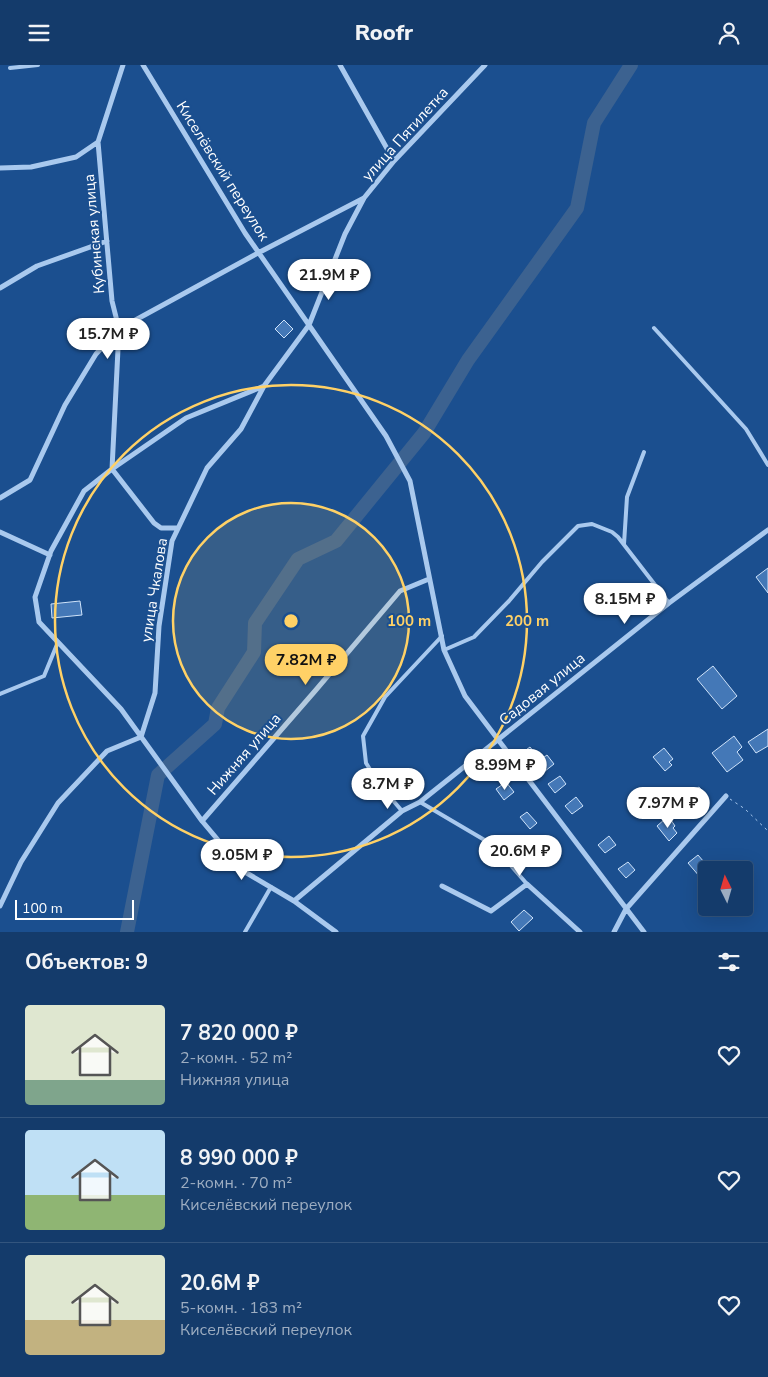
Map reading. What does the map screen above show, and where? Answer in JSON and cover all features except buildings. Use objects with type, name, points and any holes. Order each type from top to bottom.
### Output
[{"type":"street","name":"Кубинская улица","points":[[112,469],[119,329],[112,301],[98,142],[123,65]]},
{"type":"street","name":"Киселёвский переулок","points":[[143,65],[244,233],[386,436],[410,481],[444,650],[465,695],[644,932]]},
{"type":"street","points":[[340,65],[394,161]]},
{"type":"street","name":"улица Пятилетка","points":[[264,385],[309,325],[345,234],[364,198],[394,161],[485,65]]},
{"type":"street","name":"Кубинская улица","points":[[0,168],[30,167],[76,157],[98,142]]},
{"type":"street","name":"улица Пятилетка","points":[[0,499],[30,480],[65,405],[96,354],[119,329],[364,198]]},
{"type":"street","points":[[0,288],[37,266],[107,241]]},
{"type":"street","points":[[264,385],[186,418],[112,469],[84,491],[50,555],[35,597],[39,622],[121,709],[202,821],[245,872],[294,901],[336,932]]},
{"type":"street","name":"улица Чкалова","points":[[141,737],[155,693],[159,626],[172,541],[207,468],[241,429],[264,385]]},
{"type":"street","points":[[112,469],[154,523],[161,528],[178,528]]},
{"type":"street","name":"Садовая улица","points":[[294,901],[402,811],[420,801],[669,603],[768,530]]},
{"type":"street","points":[[0,532],[50,555]]},
{"type":"street","name":"Нижняя улица","points":[[202,821],[400,591],[429,579]]},
{"type":"street","points":[[0,906],[21,862],[58,803],[107,751],[141,737]]},
{"type":"street","points":[[614,932],[626,909],[726,796]]},
{"type":"street","points":[[442,886],[491,911],[527,884],[580,932]]},
{"type":"lane","points":[[10,68],[38,65]]},
{"type":"lane","points":[[654,328],[746,429],[768,465]]},
{"type":"lane","points":[[624,544],[627,497],[644,452]]},
{"type":"lane","points":[[444,650],[474,637],[542,562],[578,526],[592,524],[612,532],[624,544],[669,603]]},
{"type":"lane","points":[[402,811],[379,784],[366,763],[363,736],[385,697],[442,636]]},
{"type":"lane","points":[[0,694],[44,676],[58,642]]},
{"type":"lane","points":[[420,801],[493,845],[527,884]]},
{"type":"lane","points":[[245,932],[271,887]]},
{"type":"path","points":[[726,796],[745,809],[768,831]]},
{"type":"waterway","points":[[127,932],[158,775],[215,724],[218,708],[254,652],[255,623],[298,559],[336,541],[424,433],[468,360],[577,208],[594,123],[631,65]]}]
